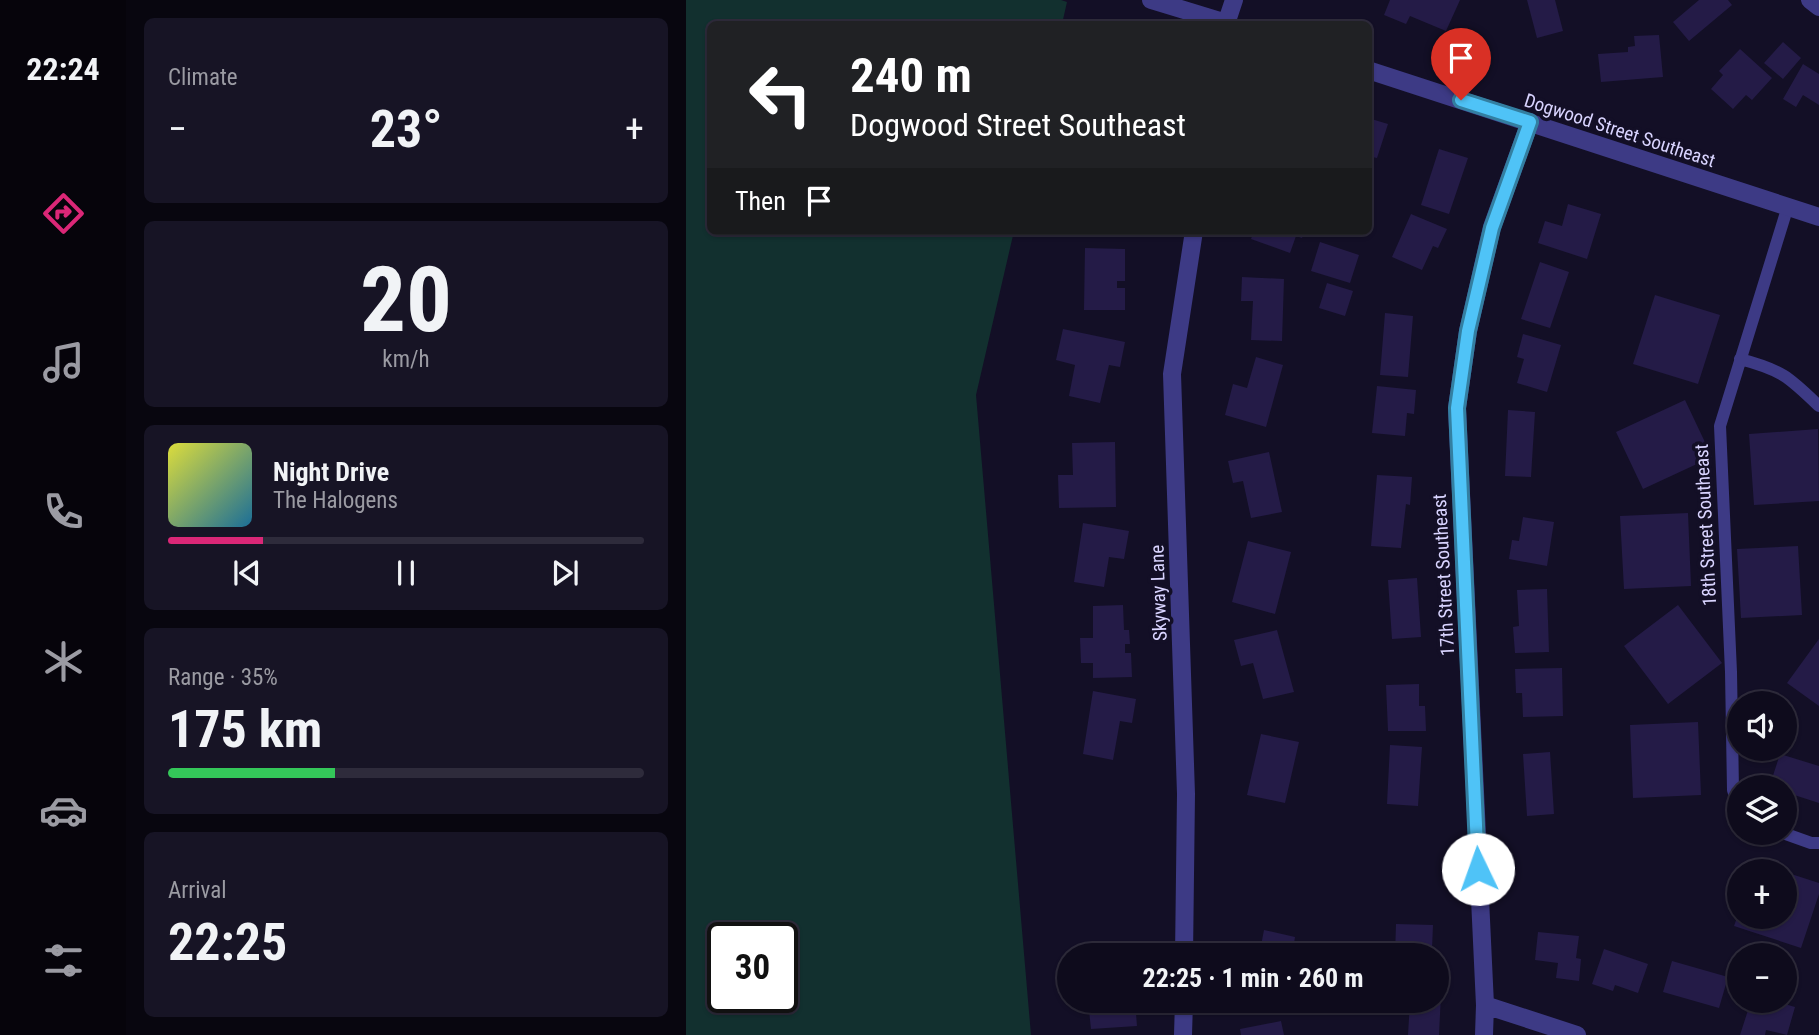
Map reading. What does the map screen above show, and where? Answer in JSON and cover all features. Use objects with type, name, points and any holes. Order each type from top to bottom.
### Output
[{"type":"street","points":[[1151,0],[1218,21]]},
{"type":"street","points":[[1228,21],[1234,0]]},
{"type":"street","points":[[1810,0],[1819,7]]},
{"type":"street","name":"Dogwood Street Southeast","points":[[1372,71],[1819,217]]},
{"type":"street","name":"17th Street Southeast","points":[[1484,1035],[1485,1005],[1457,408],[1468,331],[1492,228],[1530,122]]},
{"type":"street","name":"Skyway Lane","points":[[1184,943],[1186,794],[1172,374],[1193,235]]},
{"type":"street","points":[[1485,1005],[1577,1035]]},
{"type":"street","points":[[1184,1013],[1184,1035]]},
{"type":"lane","name":"18th Street Southeast","points":[[1733,775],[1720,426],[1788,206]]},
{"type":"lane","points":[[1740,359],[1771,367],[1791,379],[1819,406]]},
{"type":"lane","points":[[1797,838],[1819,843]]},
{"type":"green space","points":[[686,0],[1067,2],[1063,21],[707,21],[707,235],[1013,235],[976,395],[1031,1035],[686,1035]]},
{"type":"building","points":[[1390,0],[1460,0],[1446,31],[1410,16],[1406,24],[1384,15]]},
{"type":"building","points":[[1527,0],[1555,0],[1563,31],[1537,38]]},
{"type":"building","points":[[1699,0],[1728,0],[1732,5],[1689,41],[1673,22]]},
{"type":"building","points":[[1659,35],[1663,77],[1601,82],[1598,54],[1628,52],[1628,47],[1635,46],[1634,36]]},
{"type":"building","points":[[1783,42],[1801,58],[1783,79],[1764,63]]},
{"type":"building","points":[[1740,49],[1772,78],[1752,100],[1746,95],[1733,109],[1711,89],[1723,75],[1719,71]]},
{"type":"building","points":[[1803,64],[1819,74],[1819,105],[1803,95],[1796,107],[1783,99]]},
{"type":"building","points":[[1372,119],[1388,124],[1377,158],[1372,157]]},
{"type":"building","points":[[1439,149],[1468,158],[1449,214],[1421,205]]},
{"type":"building","points":[[1568,204],[1601,214],[1587,259],[1538,243],[1545,221],[1562,226]]},
{"type":"building","points":[[1411,214],[1447,229],[1438,248],[1433,246],[1422,270],[1392,257]]},
{"type":"building","points":[[1252,235],[1303,235],[1302,238],[1296,236],[1290,253],[1251,239]]},
{"type":"building","points":[[1320,242],[1359,255],[1350,283],[1311,271]]},
{"type":"building","points":[[1085,248],[1125,249],[1125,281],[1117,281],[1117,288],[1125,288],[1125,310],[1084,310]]},
{"type":"building","points":[[1540,262],[1569,272],[1550,328],[1521,319]]},
{"type":"building","points":[[1242,277],[1284,279],[1282,341],[1251,340],[1253,301],[1241,301]]},
{"type":"building","points":[[1327,283],[1353,291],[1345,316],[1319,308]]},
{"type":"building","points":[[1655,295],[1720,315],[1698,384],[1633,364]]},
{"type":"building","points":[[1385,313],[1413,316],[1408,377],[1380,375]]},
{"type":"building","points":[[1063,329],[1125,342],[1120,367],[1109,365],[1100,403],[1069,396],[1075,365],[1056,360]]},
{"type":"building","points":[[1523,334],[1561,345],[1547,392],[1517,383],[1524,359],[1517,357]]},
{"type":"building","points":[[1256,357],[1283,365],[1266,427],[1225,415],[1233,384],[1247,388]]},
{"type":"building","points":[[1377,386],[1416,390],[1414,414],[1407,413],[1405,436],[1372,433]]},
{"type":"building","points":[[1685,400],[1712,457],[1643,489],[1616,432]]},
{"type":"building","points":[[1508,410],[1535,412],[1531,477],[1505,476]]},
{"type":"building","points":[[1818,429],[1819,501],[1754,505],[1749,434]]},
{"type":"building","points":[[1115,442],[1116,507],[1059,508],[1058,475],[1073,475],[1072,443]]},
{"type":"building","points":[[1269,452],[1282,512],[1251,518],[1243,481],[1233,483],[1228,461]]},
{"type":"building","points":[[1377,475],[1412,477],[1410,505],[1406,504],[1401,548],[1371,546]]},
{"type":"building","points":[[1688,513],[1691,586],[1624,589],[1620,516]]},
{"type":"building","points":[[1523,517],[1554,522],[1547,566],[1509,559],[1512,540],[1519,541]]},
{"type":"building","points":[[1083,523],[1129,531],[1124,559],[1109,557],[1104,587],[1074,582]]},
{"type":"building","points":[[1248,541],[1291,552],[1275,614],[1232,602]]},
{"type":"building","points":[[1798,546],[1802,615],[1741,618],[1737,549]]},
{"type":"building","points":[[1417,578],[1421,637],[1392,639],[1388,580]]},
{"type":"building","points":[[1547,589],[1549,652],[1515,653],[1513,627],[1519,626],[1517,590]]},
{"type":"building","points":[[1123,605],[1124,630],[1129,630],[1130,644],[1125,644],[1125,653],[1131,653],[1132,677],[1093,678],[1093,663],[1081,663],[1080,638],[1093,638],[1093,606]]},
{"type":"building","points":[[1678,605],[1722,663],[1668,704],[1624,646]]},
{"type":"building","points":[[1277,630],[1294,692],[1263,699],[1253,663],[1241,666],[1234,640]]},
{"type":"building","points":[[1819,639],[1819,706],[1787,683]]},
{"type":"building","points":[[1562,668],[1563,716],[1523,717],[1522,693],[1516,693],[1515,669]]},
{"type":"building","points":[[1419,684],[1419,706],[1425,706],[1426,731],[1388,731],[1386,685]]},
{"type":"building","points":[[1093,691],[1136,699],[1132,723],[1120,721],[1113,760],[1083,754]]},
{"type":"building","points":[[1698,722],[1701,795],[1633,798],[1630,725]]},
{"type":"building","points":[[1261,734],[1299,742],[1285,803],[1247,795]]},
{"type":"building","points":[[1390,745],[1422,747],[1418,806],[1387,804]]},
{"type":"building","points":[[1550,752],[1554,814],[1527,816],[1523,754]]},
{"type":"building","points":[[1797,759],[1819,766],[1819,803],[1797,796],[1797,775],[1773,775],[1778,761]]},
{"type":"building","points":[[1797,876],[1819,883],[1819,894],[1801,948],[1797,947],[1797,943],[1786,943],[1743,929],[1797,929]]},
{"type":"building","points":[[1396,924],[1433,925],[1432,943],[1395,943]]},
{"type":"building","points":[[1264,930],[1295,937],[1294,943],[1262,943]]},
{"type":"building","points":[[1538,932],[1579,936],[1576,958],[1581,959],[1579,981],[1556,978],[1558,963],[1535,960]]},
{"type":"building","points":[[1604,949],[1648,964],[1638,993],[1615,985],[1613,991],[1592,984]]},
{"type":"building","points":[[1672,961],[1727,977],[1719,1008],[1663,992]]},
{"type":"building","points":[[1089,1013],[1136,1013],[1137,1026],[1091,1029]]},
{"type":"building","points":[[1409,1013],[1440,1013],[1439,1035],[1408,1035]]},
{"type":"building","points":[[1747,1013],[1793,1013],[1787,1035],[1766,1030],[1765,1035],[1740,1035]]},
{"type":"building","points":[[1281,1021],[1284,1035],[1241,1035],[1240,1029]]},
{"type":"route","points":[[1461,100],[1530,122],[1492,228],[1468,331],[1457,408],[1478,869]]}]
